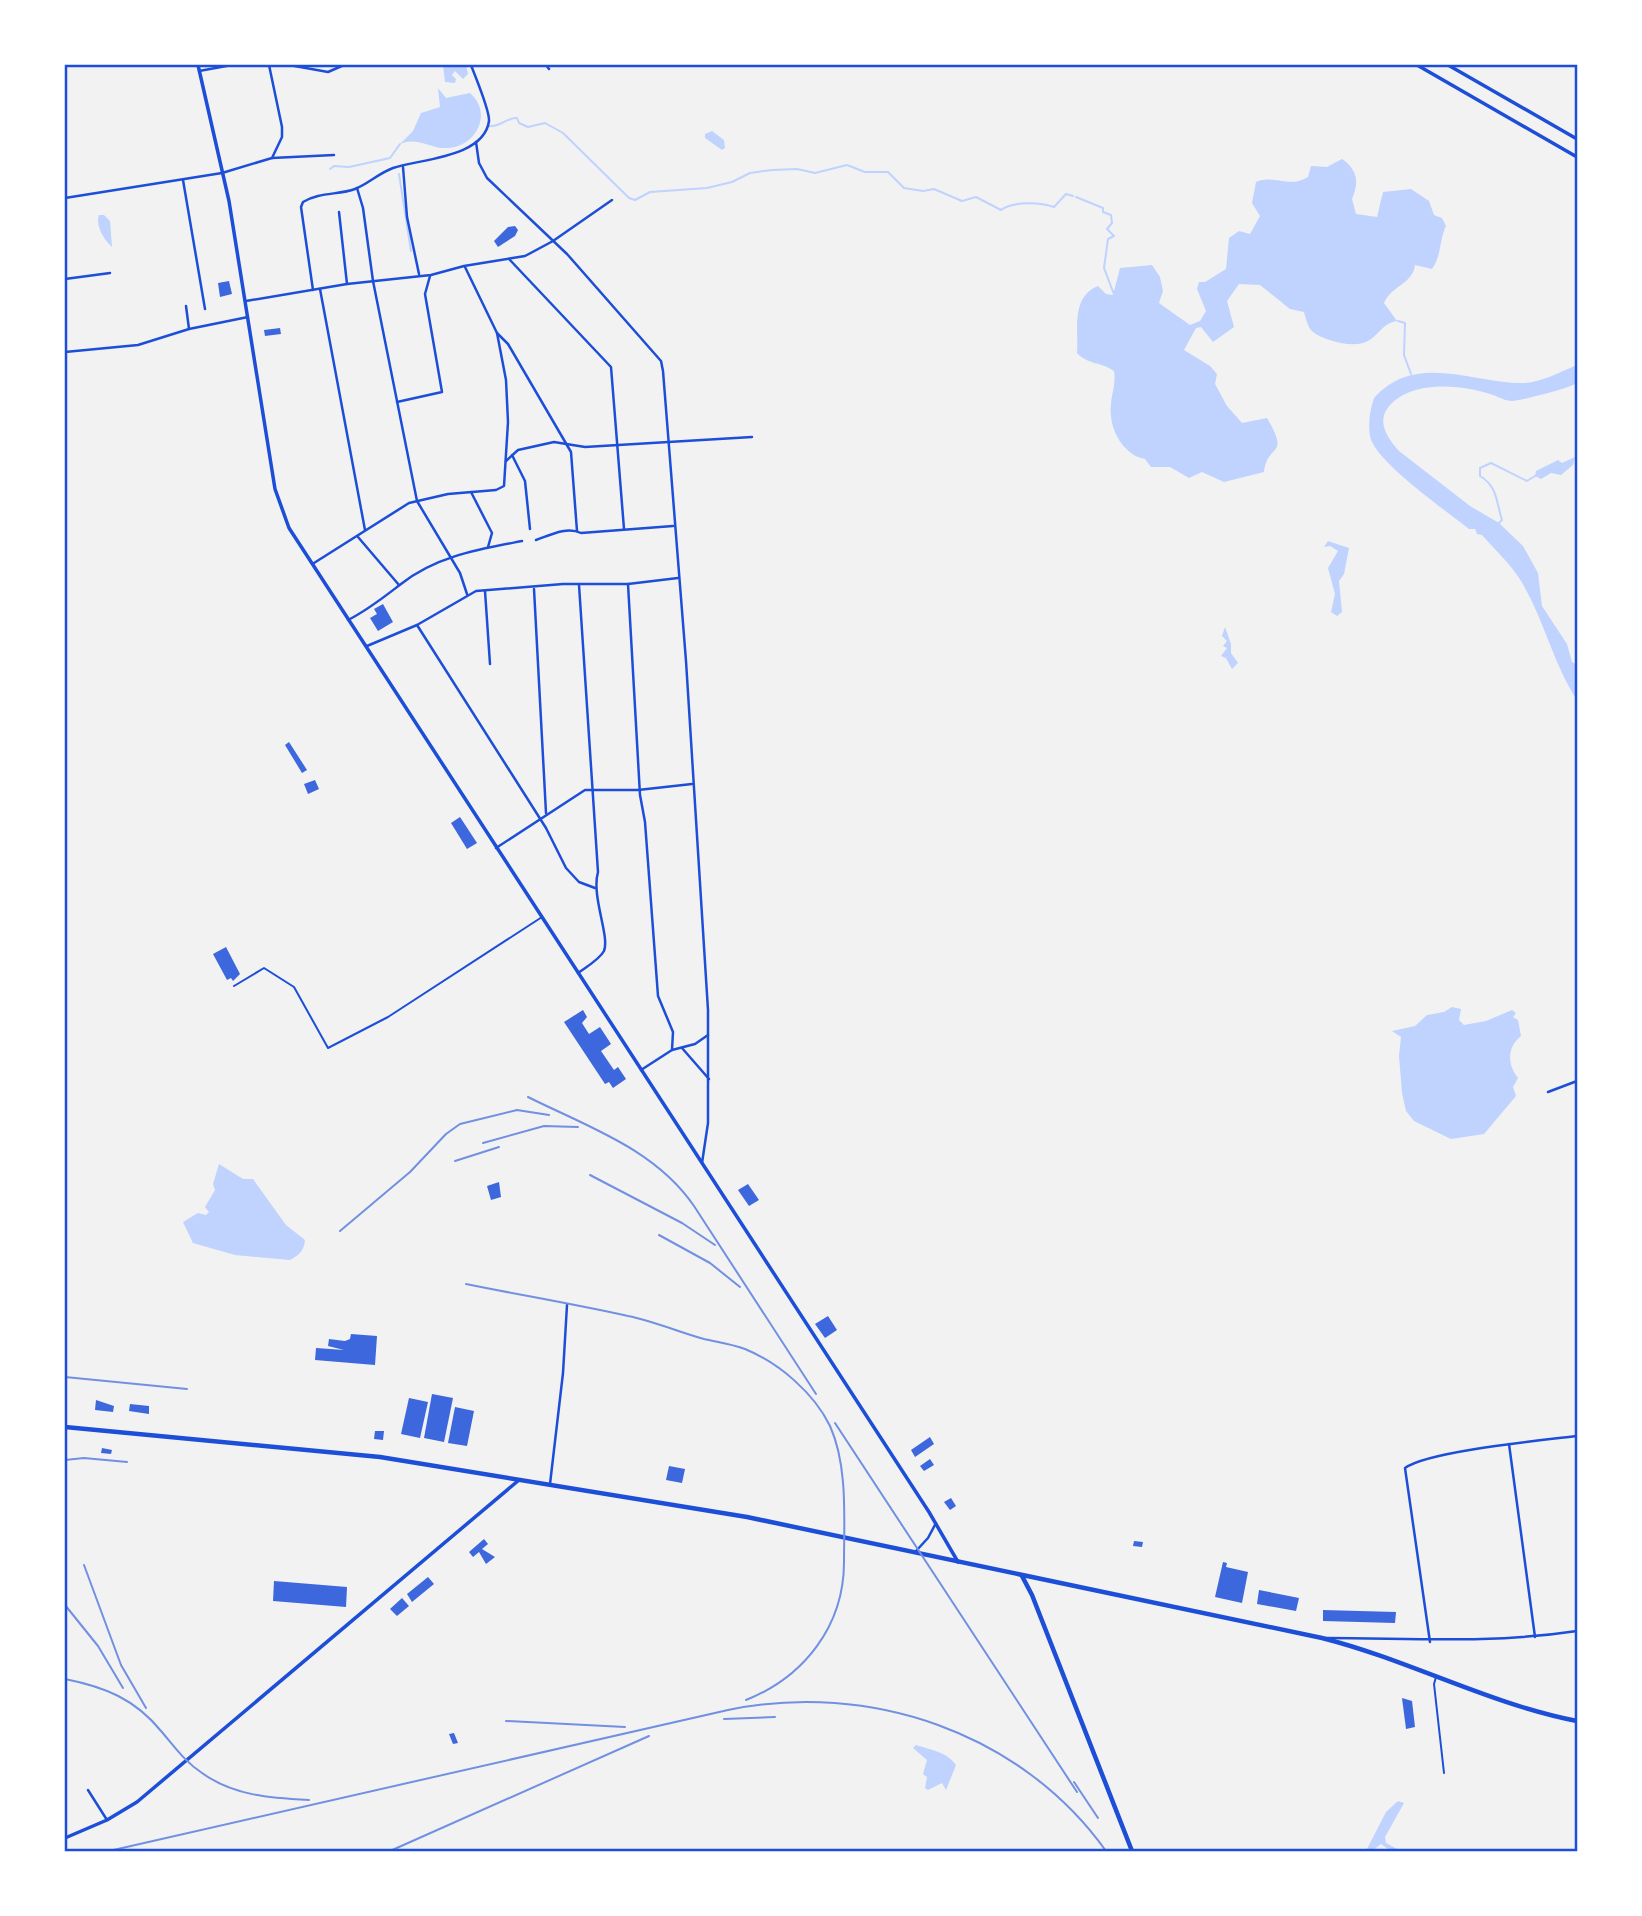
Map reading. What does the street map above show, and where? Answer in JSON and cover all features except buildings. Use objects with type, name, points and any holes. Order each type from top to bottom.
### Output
[{"type":"main road","points":[[65,1427],[380,1457],[747,1517],[1322,1637],[1518,1705],[1577,1721]]},
{"type":"main road","points":[[1021,1576],[1032,1595],[1132,1851]]},
{"type":"street","points":[[198,65],[246,301],[278,499],[289,528],[543,916],[937,1525],[958,1562]]},
{"type":"street","points":[[199,71],[232,65]]},
{"type":"street","points":[[269,65],[282,127],[282,137],[272,158]]},
{"type":"street","points":[[289,65],[328,72],[344,65]]},
{"type":"street","points":[[313,290],[301,207],[303,202],[357,188],[373,176],[402,166],[445,157],[476,142],[487,128],[489,116],[471,65]]},
{"type":"street","points":[[546,65],[549,69]]},
{"type":"street","points":[[1417,65],[1577,157]]},
{"type":"street","points":[[1448,65],[1577,139]]},
{"type":"street","points":[[476,142],[479,163],[487,178],[601,289],[661,361],[686,661],[708,1035],[708,1123],[702,1164]]},
{"type":"street","points":[[65,198],[222,173],[272,158],[334,155]]},
{"type":"street","points":[[402,166],[407,217],[419,274]]},
{"type":"street","points":[[183,180],[205,309]]},
{"type":"street","points":[[357,188],[363,208],[373,281],[417,501],[466,584],[467,594]]},
{"type":"street","points":[[246,301],[347,284],[419,274],[431,275],[464,265],[528,255],[612,200]]},
{"type":"street","points":[[339,212],[347,284]]},
{"type":"street","points":[[509,259],[611,367],[624,529]]},
{"type":"street","points":[[312,564],[417,501],[500,488],[506,477],[506,380],[497,333],[464,265]]},
{"type":"street","points":[[65,279],[110,273]]},
{"type":"street","points":[[397,402],[442,392],[425,293],[431,275]]},
{"type":"street","points":[[320,289],[365,531]]},
{"type":"street","points":[[186,306],[189,329]]},
{"type":"street","points":[[65,352],[138,345],[189,329],[248,317]]},
{"type":"street","points":[[497,333],[508,344],[571,452],[577,531]]},
{"type":"street","points":[[506,461],[518,450],[542,444],[619,445],[752,437]]},
{"type":"street","points":[[511,455],[525,481],[530,529]]},
{"type":"street","points":[[471,492],[492,533],[488,547]]},
{"type":"street","points":[[536,540],[554,533],[673,526]]},
{"type":"street","points":[[358,537],[398,585]]},
{"type":"street","points":[[348,620],[389,595],[398,585],[450,557],[522,541]]},
{"type":"street","points":[[365,647],[417,625],[467,594],[628,584],[677,578]]},
{"type":"street","points":[[628,584],[658,996],[673,1032],[672,1050]]},
{"type":"street","points":[[578,973],[600,957],[605,947],[595,888],[598,872],[579,586]]},
{"type":"street","points":[[534,589],[546,813]]},
{"type":"street","points":[[485,591],[490,664]]},
{"type":"street","points":[[417,625],[457,684],[539,818],[566,868],[579,882],[595,888]]},
{"type":"street","points":[[496,848],[571,797],[592,790],[692,784]]},
{"type":"street","points":[[641,1070],[672,1050],[708,1035]]},
{"type":"street","points":[[682,1048],[709,1079]]},
{"type":"street","points":[[1548,1092],[1577,1082]]},
{"type":"street","points":[[550,1484],[564,1373],[567,1305]]},
{"type":"street","points":[[1430,1642],[1405,1468],[1412,1463],[1510,1444],[1577,1436]]},
{"type":"street","points":[[1510,1444],[1535,1637]]},
{"type":"street","points":[[65,1838],[107,1820],[137,1802],[519,1480]]},
{"type":"street","points":[[914,1552],[937,1525]]},
{"type":"street","points":[[1322,1637],[1430,1642],[1535,1637],[1577,1631]]},
{"type":"street","points":[[1360,1648],[1362,1638]]},
{"type":"street","points":[[88,1790],[107,1820]]},
{"type":"lane","points":[[234,986],[264,968],[293,987],[328,1048],[388,1017],[543,916]]},
{"type":"lane","points":[[1436,1676],[1434,1684],[1444,1773]]},
{"type":"water","points":[[443,65],[466,65],[468,74],[463,79],[455,71],[452,75],[456,79],[455,83],[445,82]]},
{"type":"water","points":[[438,88],[446,98],[470,93],[477,101],[481,119],[474,135],[458,146],[448,148],[412,141],[400,144],[413,131],[421,113],[440,107]]},
{"type":"water","points":[[712,131],[724,140],[725,148],[722,150],[705,138],[705,134]]},
{"type":"water","points":[[1342,159],[1356,177],[1352,199],[1356,214],[1377,217],[1383,192],[1411,189],[1429,201],[1434,215],[1442,218],[1446,226],[1432,269],[1415,265],[1410,277],[1387,297],[1384,303],[1397,321],[1388,324],[1360,344],[1331,341],[1318,335],[1308,326],[1304,312],[1290,309],[1260,285],[1239,284],[1227,301],[1234,327],[1213,342],[1201,327],[1196,328],[1184,350],[1210,366],[1217,374],[1215,384],[1227,406],[1242,423],[1267,418],[1277,440],[1276,449],[1269,457],[1264,472],[1224,482],[1202,472],[1189,478],[1170,467],[1151,467],[1145,459],[1123,446],[1114,430],[1111,400],[1114,371],[1086,360],[1077,353],[1078,316],[1083,298],[1098,286],[1106,294],[1113,295],[1120,268],[1152,265],[1160,277],[1163,291],[1159,303],[1190,325],[1200,321],[1206,311],[1197,289],[1199,282],[1205,282],[1226,269],[1229,238],[1239,231],[1250,234],[1260,216],[1252,203],[1256,182],[1295,182],[1308,177],[1311,166],[1327,167]]},
{"type":"water","points":[[99,215],[104,215],[110,221],[112,247],[101,232]]},
{"type":"water","points":[[1577,365],[1577,383],[1556,391],[1512,401],[1467,388],[1422,388],[1396,399],[1387,409],[1383,420],[1388,437],[1399,451],[1470,506],[1499,523],[1523,546],[1538,573],[1542,606],[1567,644],[1572,662],[1577,665],[1577,700],[1561,671],[1536,610],[1512,568],[1475,529],[1469,529],[1430,499],[1384,459],[1370,436],[1369,427],[1374,398],[1390,384],[1408,376],[1446,373],[1525,383]]},
{"type":"water","points":[[1575,457],[1573,465],[1561,475],[1551,473],[1541,479],[1535,476],[1536,471],[1558,460],[1562,463]]},
{"type":"water","points":[[1328,541],[1349,548],[1344,574],[1339,581],[1342,612],[1337,616],[1331,612],[1335,594],[1328,568],[1338,551],[1330,546],[1324,547]]},
{"type":"water","points":[[1225,627],[1231,653],[1238,663],[1232,669],[1226,658],[1221,656],[1227,648],[1223,646],[1227,641],[1222,636]]},
{"type":"water","points":[[1452,1007],[1461,1009],[1459,1020],[1464,1025],[1486,1021],[1512,1010],[1516,1013],[1513,1017],[1518,1020],[1521,1036],[1513,1045],[1510,1056],[1512,1068],[1518,1078],[1513,1087],[1516,1096],[1484,1134],[1451,1139],[1414,1121],[1406,1111],[1399,1056],[1401,1037],[1392,1031],[1415,1026],[1427,1015],[1444,1012]]},
{"type":"water","points":[[219,1164],[243,1179],[253,1179],[286,1225],[305,1240],[304,1247],[298,1254],[290,1260],[235,1255],[193,1243],[183,1222],[198,1213],[206,1215],[209,1212],[205,1207],[215,1190],[213,1184]]},
{"type":"water","points":[[916,1745],[943,1754],[956,1765],[946,1790],[942,1783],[928,1790],[925,1788],[927,1777],[923,1774],[927,1760],[913,1748]]},
{"type":"water","points":[[1398,1801],[1404,1803],[1385,1837],[1386,1843],[1401,1851],[1391,1851],[1381,1844],[1372,1851],[1366,1851],[1386,1812]]},
{"type":"waterway","points":[[489,126],[513,118],[528,127],[545,123],[563,133],[629,198],[635,200],[650,192],[707,188],[732,182],[750,173],[797,169],[815,173],[847,165],[865,172],[888,172],[904,188],[923,191],[934,189],[962,201],[976,197],[1001,210],[1027,203],[1054,207],[1066,194],[1073,196]]},
{"type":"waterway","points":[[330,169],[334,166],[349,167],[390,158],[400,144]]},
{"type":"waterway","points":[[399,174],[411,251]]},
{"type":"waterway","points":[[1076,197],[1103,208],[1103,212],[1111,215],[1112,223],[1107,229],[1114,236],[1108,239],[1104,268],[1115,297]]},
{"type":"waterway","points":[[1398,321],[1405,323],[1404,355],[1411,374]]},
{"type":"waterway","points":[[1499,523],[1502,520],[1496,495],[1480,476],[1480,468],[1491,463],[1527,481],[1535,476]]},
{"type":"railway","points":[[528,1097],[619,1141],[660,1169],[678,1186],[694,1206],[816,1394]]},
{"type":"railway","points":[[340,1231],[410,1172],[446,1134],[460,1124],[517,1110],[549,1115]]},
{"type":"railway","points":[[483,1143],[544,1126],[578,1127]]},
{"type":"railway","points":[[455,1161],[499,1147]]},
{"type":"railway","points":[[590,1175],[682,1223],[715,1245]]},
{"type":"railway","points":[[659,1235],[710,1263],[740,1287]]},
{"type":"railway","points":[[466,1284],[638,1318],[745,1349],[783,1371],[815,1402],[830,1426],[836,1442],[844,1493],[844,1562],[837,1607],[817,1646],[802,1663],[786,1678],[746,1700]]},
{"type":"railway","points":[[65,1377],[187,1389]]},
{"type":"railway","points":[[835,1423],[1077,1792]]},
{"type":"railway","points":[[65,1460],[84,1458],[127,1462]]},
{"type":"railway","points":[[84,1565],[121,1665],[146,1708]]},
{"type":"railway","points":[[65,1605],[98,1646],[123,1688]]},
{"type":"railway","points":[[65,1679],[106,1691],[141,1710],[190,1764],[214,1781],[253,1794],[309,1800]]},
{"type":"railway","points":[[109,1851],[728,1710],[781,1703],[835,1703],[887,1710],[938,1725],[986,1746],[1031,1775],[1071,1810],[1106,1851]]},
{"type":"railway","points":[[724,1719],[775,1717]]},
{"type":"railway","points":[[506,1721],[625,1727]]},
{"type":"railway","points":[[390,1851],[649,1736]]},
{"type":"railway","points":[[1074,1782],[1098,1818]]}]
